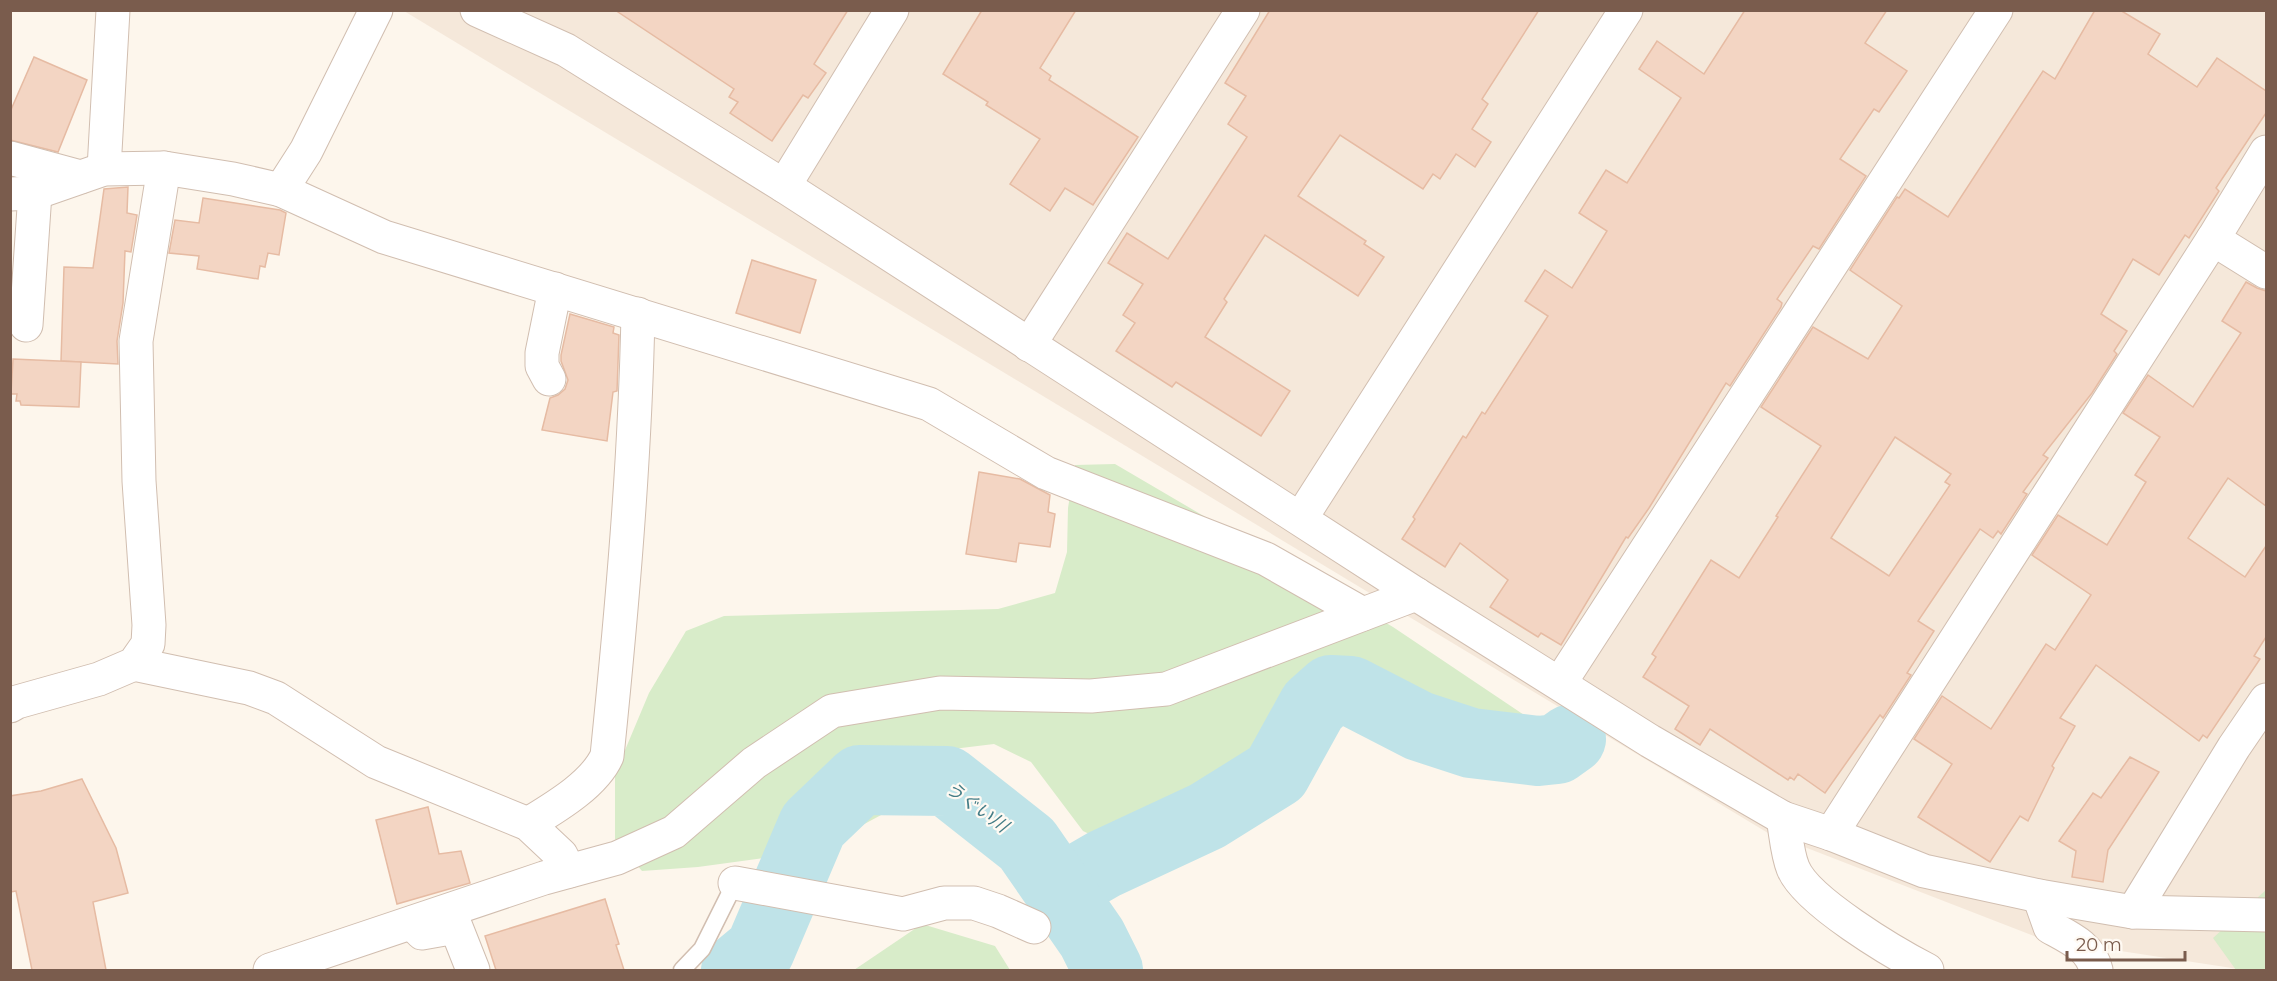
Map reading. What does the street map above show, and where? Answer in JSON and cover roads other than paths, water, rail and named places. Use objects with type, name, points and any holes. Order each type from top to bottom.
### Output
[{"type":"street","points":[[92,173],[113,10]]},
{"type":"street","points":[[280,190],[306,150],[375,10]]},
{"type":"street","points":[[477,10],[566,50],[784,186],[1416,594],[1650,741],[1783,818],[1831,834],[1924,871],[2039,896],[2133,912],[2266,915]]},
{"type":"street","points":[[784,186],[892,10]]},
{"type":"street","points":[[1029,345],[1243,10]]},
{"type":"street","points":[[1301,518],[1626,10]]},
{"type":"street","points":[[1560,683],[1996,10]]},
{"type":"street","points":[[1831,834],[2213,239],[2266,152]]},
{"type":"street","points":[[10,158],[92,173]]},
{"type":"street","points":[[10,706],[99,679],[134,664],[147,644],[149,625],[139,481],[136,341],[164,168]]},
{"type":"street","points":[[26,325],[23,193],[92,173],[164,168],[233,179],[280,190],[384,237],[929,404],[1046,473],[1266,560],[1363,614]]},
{"type":"street","points":[[2213,239],[2266,272]]},
{"type":"street","points":[[549,379],[543,366],[542,353],[555,289]]},
{"type":"street","points":[[528,824],[562,803],[602,767],[607,756],[626,568],[637,403],[638,314]]},
{"type":"street","points":[[270,970],[569,871],[617,858],[674,832],[754,763],[832,711],[940,693],[1091,696],[1166,689],[1416,594]]},
{"type":"street","points":[[134,664],[249,688],[276,698],[376,762],[528,824],[561,855],[569,871]]},
{"type":"street","points":[[2133,912],[2234,747],[2266,700]]},
{"type":"street","points":[[2234,747],[2266,747]]},
{"type":"street","points":[[1783,818],[1793,869],[1821,903],[1908,961],[1927,970]]},
{"type":"street","points":[[735,883],[903,914],[944,903],[974,903],[1034,927]]},
{"type":"street","points":[[2039,896],[2050,927],[2079,942],[2094,961],[2096,970]]},
{"type":"street","points":[[412,922],[422,933],[456,927],[473,970]]},
{"type":"lane","points":[[682,970],[702,949],[735,883]]},
{"type":"waterway","points":[[1059,890],[1104,864],[1207,816],[1276,773],[1313,706],[1331,690],[1351,691],[1419,726],[1471,743],[1538,751],[1557,749],[1571,739]]},
{"type":"waterway","name":"うぐい川","points":[[736,970],[760,950],[813,825],[860,780],[947,781],[1027,844],[1092,938],[1108,970]]}]
